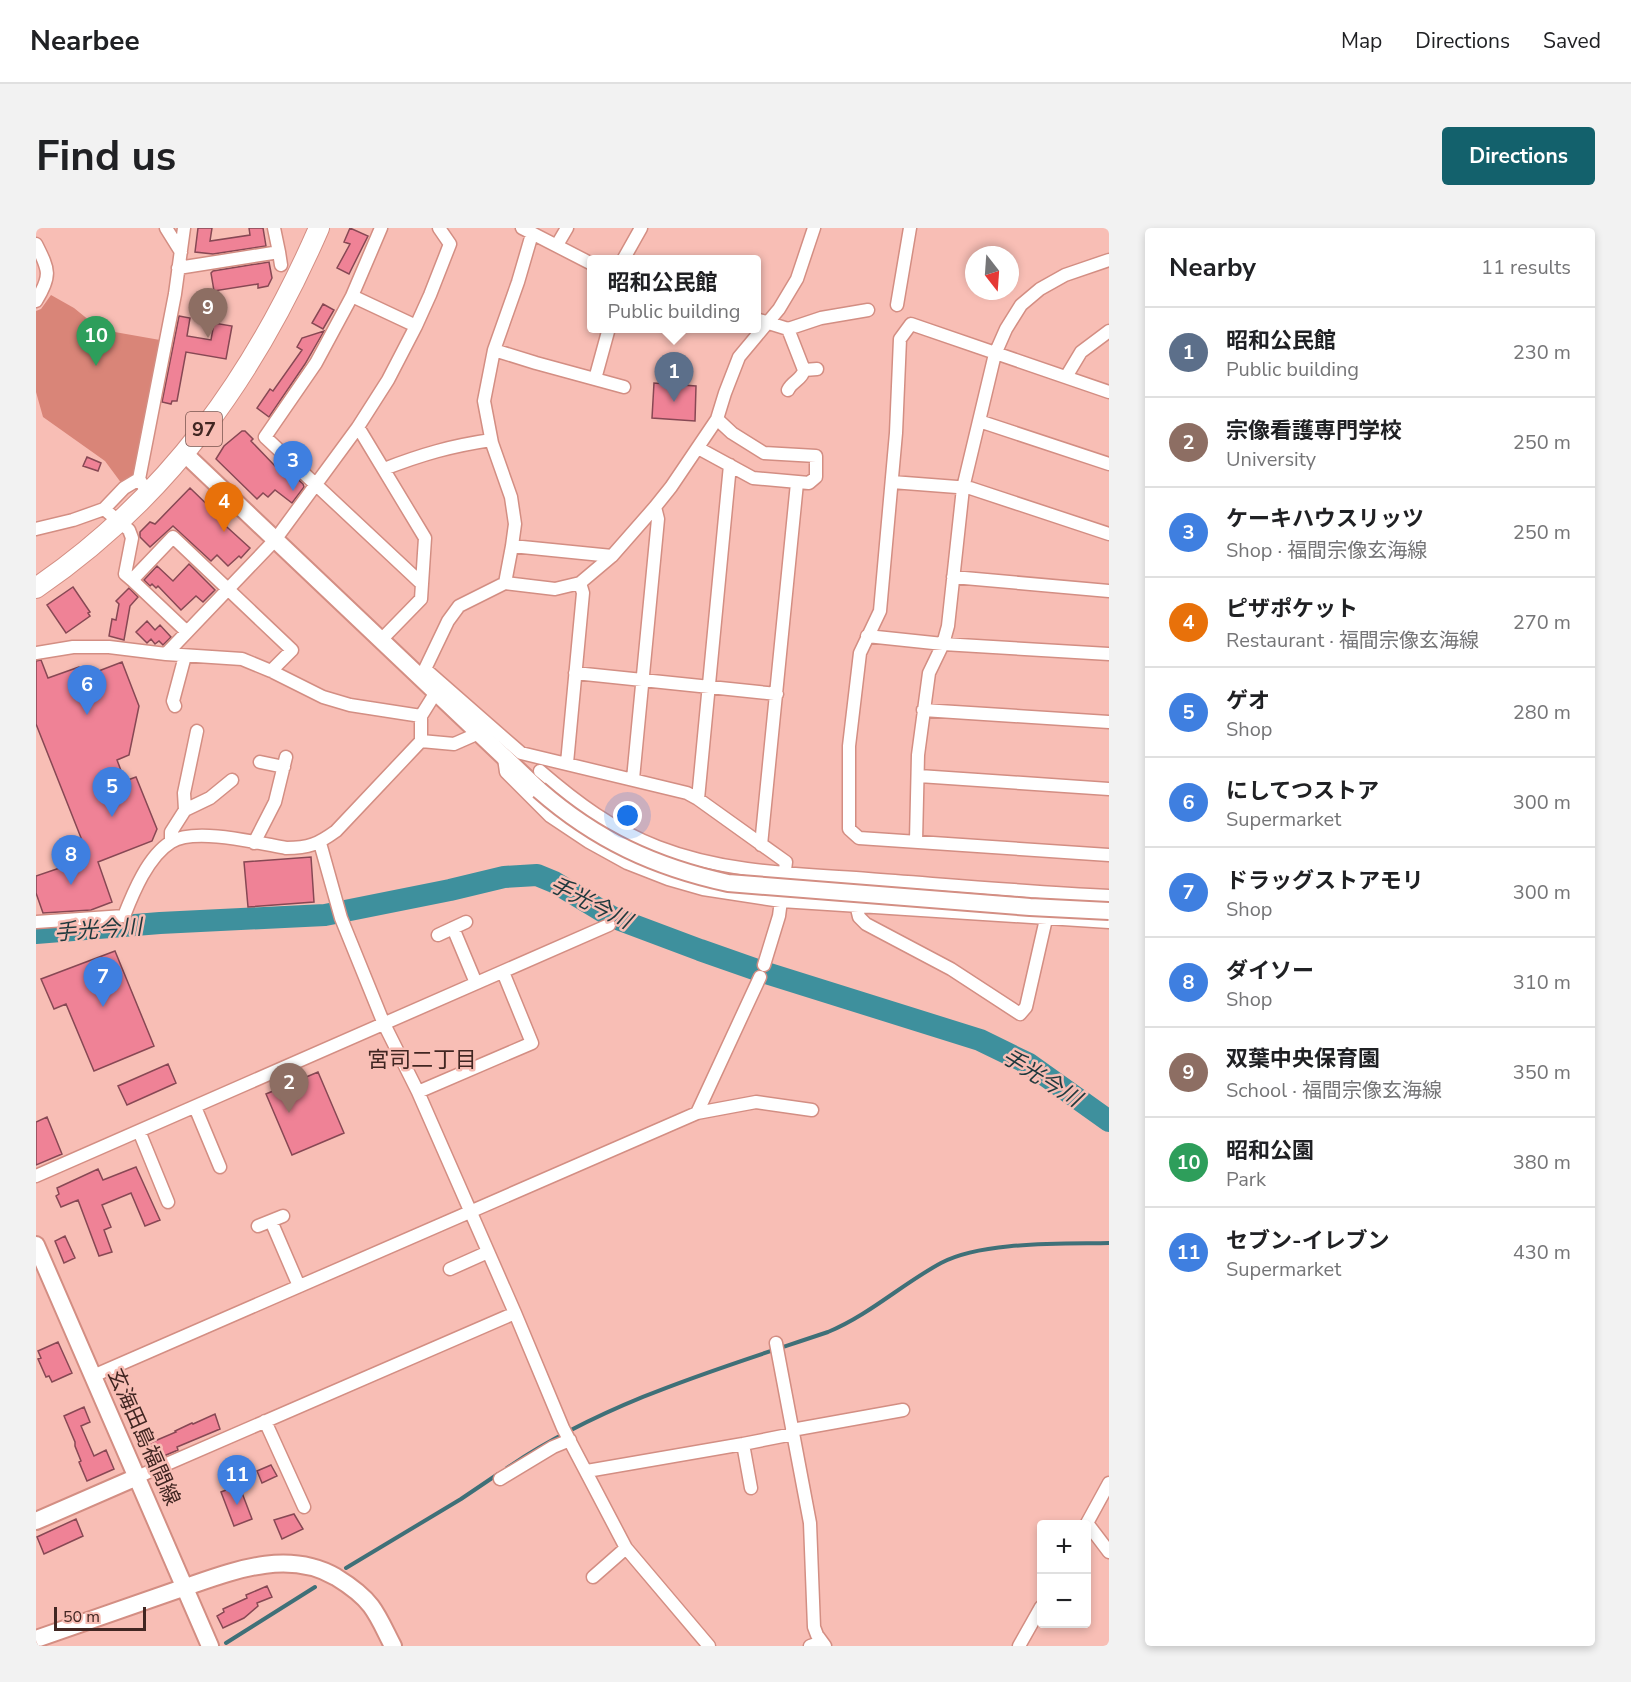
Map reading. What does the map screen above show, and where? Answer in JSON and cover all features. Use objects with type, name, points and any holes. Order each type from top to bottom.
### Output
[{"type":"main road","name":"97","points":[[36,588],[88,550],[119,523],[144,486],[184,454],[222,406],[275,321],[319,228]]},
{"type":"street","points":[[166,228],[181,252]]},
{"type":"street","points":[[36,529],[73,520],[104,509],[124,488],[144,486],[184,228]]},
{"type":"street","points":[[178,268],[280,258],[274,228]]},
{"type":"street","points":[[381,228],[352,296],[316,363],[266,437],[422,584]]},
{"type":"street","points":[[166,654],[275,540],[358,427],[388,380],[430,295],[450,244],[439,228]]},
{"type":"street","points":[[557,245],[567,228]]},
{"type":"street","points":[[626,255],[641,228]]},
{"type":"street","points":[[762,320],[780,309],[797,279],[814,228]]},
{"type":"street","points":[[897,305],[910,228]]},
{"type":"street","points":[[505,584],[514,524],[511,497],[492,440],[484,401],[494,350],[518,282],[527,231],[587,262]]},
{"type":"street","points":[[36,244],[48,267],[45,286],[36,301]]},
{"type":"street","points":[[916,841],[918,754],[929,673],[943,644],[948,626],[963,488],[995,354],[1006,329],[1021,305],[1040,289],[1065,274],[1109,260]]},
{"type":"street","points":[[352,296],[416,326]]},
{"type":"street","points":[[762,320],[788,329],[820,318],[868,310]]},
{"type":"street","points":[[1109,392],[911,324],[900,339],[896,433],[880,611],[860,653],[849,746],[849,829],[860,838],[1109,855]]},
{"type":"street","points":[[788,329],[811,370],[788,390]]},
{"type":"street","points":[[1066,377],[1081,352],[1109,331]]},
{"type":"street","points":[[595,379],[608,333]]},
{"type":"street","points":[[422,673],[448,621],[459,606],[505,584],[555,589],[580,583],[612,556],[655,507],[717,419],[739,357],[754,333]]},
{"type":"street","points":[[494,350],[624,387]]},
{"type":"street","points":[[698,448],[753,478],[809,483],[816,477],[816,456],[764,453],[732,433],[717,419]]},
{"type":"street","points":[[979,421],[1109,464]]},
{"type":"street","points":[[358,427],[425,538],[421,599],[381,640]]},
{"type":"street","points":[[384,469],[453,445],[492,440]]},
{"type":"street","points":[[184,454],[381,640],[521,753],[687,793],[786,862],[779,916],[762,971],[697,1113]]},
{"type":"street","points":[[698,799],[730,465]]},
{"type":"street","points":[[892,482],[970,488],[1109,534]]},
{"type":"street","points":[[761,845],[797,483]]},
{"type":"street","points":[[633,779],[658,519],[655,507]]},
{"type":"street","points":[[104,509],[129,530],[132,538],[125,574],[187,632]]},
{"type":"street","points":[[132,580],[173,537],[292,650],[272,671]]},
{"type":"street","points":[[512,546],[612,556]]},
{"type":"street","points":[[953,577],[1109,591]]},
{"type":"street","points":[[567,763],[583,593],[580,583]]},
{"type":"street","points":[[867,636],[943,644],[1109,654]]},
{"type":"street","points":[[36,653],[73,647],[109,647],[185,656],[242,659],[272,671],[323,697],[350,705],[421,716]]},
{"type":"street","points":[[175,706],[173,701],[185,656]]},
{"type":"street","points":[[422,673],[436,692],[504,758],[536,781],[587,828],[658,864],[729,883],[1029,907],[1109,910]]},
{"type":"street","points":[[575,673],[777,694]]},
{"type":"street","points":[[36,922],[124,916],[137,884],[157,855],[171,842],[189,837],[208,836],[286,848],[320,843],[336,831],[421,741],[421,716],[436,692]]},
{"type":"street","points":[[924,710],[1109,722]]},
{"type":"street","points":[[185,810],[184,793],[197,730]]},
{"type":"street","points":[[421,741],[453,744],[479,733]]},
{"type":"street","points":[[504,758],[506,772],[550,816],[589,842],[627,863],[703,890],[781,901],[1109,922]]},
{"type":"street","points":[[536,781],[551,759]]},
{"type":"street","points":[[254,843],[275,802],[285,762],[260,762]]},
{"type":"street","points":[[919,776],[1109,789]]},
{"type":"street","points":[[171,842],[171,832],[185,810],[210,798],[232,780]]},
{"type":"street","points":[[536,781],[572,798],[625,832],[657,847],[699,861],[741,869],[784,873],[1109,896]]},
{"type":"street","points":[[320,843],[340,912],[384,1024],[418,1092],[570,1440],[626,1548],[709,1646]]},
{"type":"street","points":[[856,879],[855,906],[859,917],[866,924],[951,969],[1020,1014],[1026,1007],[1046,919]]},
{"type":"street","points":[[438,935],[466,922]]},
{"type":"street","points":[[36,1176],[609,926]]},
{"type":"street","points":[[453,928],[476,983]]},
{"type":"street","points":[[418,1092],[532,1043],[503,972]]},
{"type":"street","points":[[93,1376],[697,1113],[756,1102],[812,1110]]},
{"type":"street","points":[[195,1107],[220,1167]]},
{"type":"street","points":[[139,1131],[168,1202]]},
{"type":"street","points":[[258,1226],[283,1216]]},
{"type":"street","points":[[271,1221],[298,1286]]},
{"type":"street","name":"玄海田島福間線","points":[[36,1245],[210,1646]]},
{"type":"street","points":[[450,1269],[488,1252]]},
{"type":"street","points":[[36,1521],[515,1313]]},
{"type":"street","points":[[776,1343],[810,1523],[814,1627],[819,1645]]},
{"type":"street","points":[[587,1471],[743,1444],[903,1410]]},
{"type":"street","points":[[265,1421],[304,1507]]},
{"type":"street","points":[[500,1479],[552,1447],[570,1440]]},
{"type":"street","points":[[743,1444],[751,1488]]},
{"type":"street","points":[[1089,1520],[1109,1483]]},
{"type":"street","points":[[1091,1529],[1109,1552]]},
{"type":"street","points":[[593,1577],[626,1548]]},
{"type":"street","points":[[36,1639],[185,1588],[262,1565],[285,1562],[304,1564],[326,1571],[350,1585],[370,1605],[393,1646]]},
{"type":"street","points":[[1019,1646],[1037,1614]]},
{"type":"shaded area","points":[[51,295],[74,308],[95,325],[109,331],[160,340],[135,475],[122,484],[105,461],[43,417],[36,392],[36,311],[41,309]]},
{"type":"building","points":[[198,228],[212,228],[210,241],[250,235],[249,228],[263,228],[266,246],[213,254],[195,252]]},
{"type":"building","points":[[350,228],[368,236],[349,274],[337,268],[350,244],[344,242]]},
{"type":"building","points":[[269,262],[272,278],[268,286],[258,288],[258,284],[214,291],[211,273],[213,271]]},
{"type":"building","points":[[323,304],[334,310],[323,329],[312,323]]},
{"type":"building","points":[[179,316],[190,318],[187,336],[211,340],[214,323],[232,326],[226,359],[186,352],[177,401],[172,401],[171,404],[162,402]]},
{"type":"building","points":[[324,331],[269,417],[257,408],[270,389],[273,391],[302,350],[297,347],[302,338]]},
{"type":"building","points":[[665,379],[682,380],[682,385],[696,386],[695,421],[652,418],[654,383],[665,384]]},
{"type":"building","points":[[242,431],[253,439],[251,441],[275,466],[278,468],[280,465],[292,478],[294,476],[303,484],[304,487],[292,503],[275,490],[268,497],[263,493],[257,499],[216,459],[224,446]]},
{"type":"building","points":[[87,457],[101,463],[98,471],[83,466]]},
{"type":"building","points":[[190,488],[219,516],[217,518],[250,548],[241,558],[239,556],[228,566],[217,555],[211,561],[173,526],[150,547],[140,537],[140,532],[150,522],[155,524]]},
{"type":"building","points":[[189,564],[215,590],[203,602],[196,596],[181,610],[158,586],[156,588],[152,584],[150,586],[144,580],[157,566],[173,581]]},
{"type":"building","points":[[73,587],[90,612],[88,613],[90,616],[66,633],[47,605]]},
{"type":"building","points":[[129,588],[138,597],[130,606],[124,640],[109,636],[112,619],[116,620],[119,604],[116,601]]},
{"type":"building","points":[[147,621],[155,630],[160,625],[171,637],[163,645],[159,641],[155,644],[151,639],[147,643],[136,632]]},
{"type":"building","points":[[41,660],[48,678],[79,667],[83,677],[122,662],[139,706],[129,755],[117,760],[125,781],[136,777],[157,829],[152,841],[98,862],[112,902],[91,910],[43,913],[36,893],[36,876],[89,858],[36,724],[36,661]]},
{"type":"building","points":[[311,857],[314,902],[248,907],[244,862]]},
{"type":"building","points":[[115,951],[154,1046],[94,1071],[66,1004],[54,1009],[41,979]]},
{"type":"building","points":[[168,1064],[176,1083],[127,1105],[118,1086]]},
{"type":"building","points":[[318,1072],[344,1133],[292,1155],[266,1094]]},
{"type":"building","points":[[47,1117],[62,1154],[36,1165],[36,1122]]},
{"type":"building","points":[[136,1167],[160,1220],[145,1226],[131,1193],[102,1205],[111,1227],[104,1230],[112,1252],[99,1256],[78,1200],[61,1207],[56,1196],[59,1194],[57,1188],[98,1169],[103,1180]]},
{"type":"building","points":[[65,1236],[75,1258],[64,1263],[55,1241]]},
{"type":"building","points":[[58,1342],[72,1373],[52,1382],[49,1376],[46,1377],[38,1359],[41,1358],[38,1351]]},
{"type":"building","points":[[84,1407],[90,1422],[81,1426],[94,1456],[106,1450],[114,1469],[87,1481],[64,1416]]},
{"type":"building","points":[[215,1414],[220,1429],[177,1447],[178,1450],[159,1458],[157,1454],[154,1455],[150,1443]]},
{"type":"building","points":[[271,1465],[277,1476],[262,1483],[257,1471]]},
{"type":"building","points":[[239,1485],[252,1519],[234,1526],[221,1492]]},
{"type":"building","points":[[294,1514],[303,1529],[282,1539],[274,1520]]},
{"type":"building","points":[[76,1519],[83,1536],[44,1554],[37,1537]]},
{"type":"building","points":[[267,1586],[272,1597],[257,1603],[258,1606],[244,1618],[223,1628],[217,1616],[224,1612],[223,1609]]},
{"type":"waterway","name":"手光今川","points":[[36,933],[160,923],[325,915],[504,877],[537,875],[554,882],[612,917],[700,950],[980,1040],[1029,1064],[1109,1121]]},
{"type":"waterway","points":[[507,1468],[544,1445],[622,1406],[663,1389],[843,1325],[927,1271],[958,1256],[1000,1247],[1023,1245],[1109,1243]]},
{"type":"waterway","points":[[346,1568],[461,1499],[498,1474]]},
{"type":"waterway","points":[[226,1643],[315,1587]]},
{"type":"place","name":"双葉中央保育園","points":[[208,338]]},
{"type":"place","name":"昭和公園","points":[[96,366]]},
{"type":"place","name":"昭和公民館","points":[[674,402]]},
{"type":"place","name":"ケーキハウスリッツ","points":[[293,491]]},
{"type":"place","name":"ピザポケット","points":[[224,532]]},
{"type":"place","name":"にしてつストア","points":[[87,715]]},
{"type":"place","name":"ゲオ","points":[[112,817]]},
{"type":"place","name":"ダイソー","points":[[71,885]]},
{"type":"place","name":"ドラッグストアモリ","points":[[103,1007]]},
{"type":"place","name":"宗像看護専門学校","points":[[289,1113]]},
{"type":"place","name":"セブン-イレブン","points":[[237,1505]]},
{"type":"district","name":"宮司二丁目","points":[[422,1059]]}]
